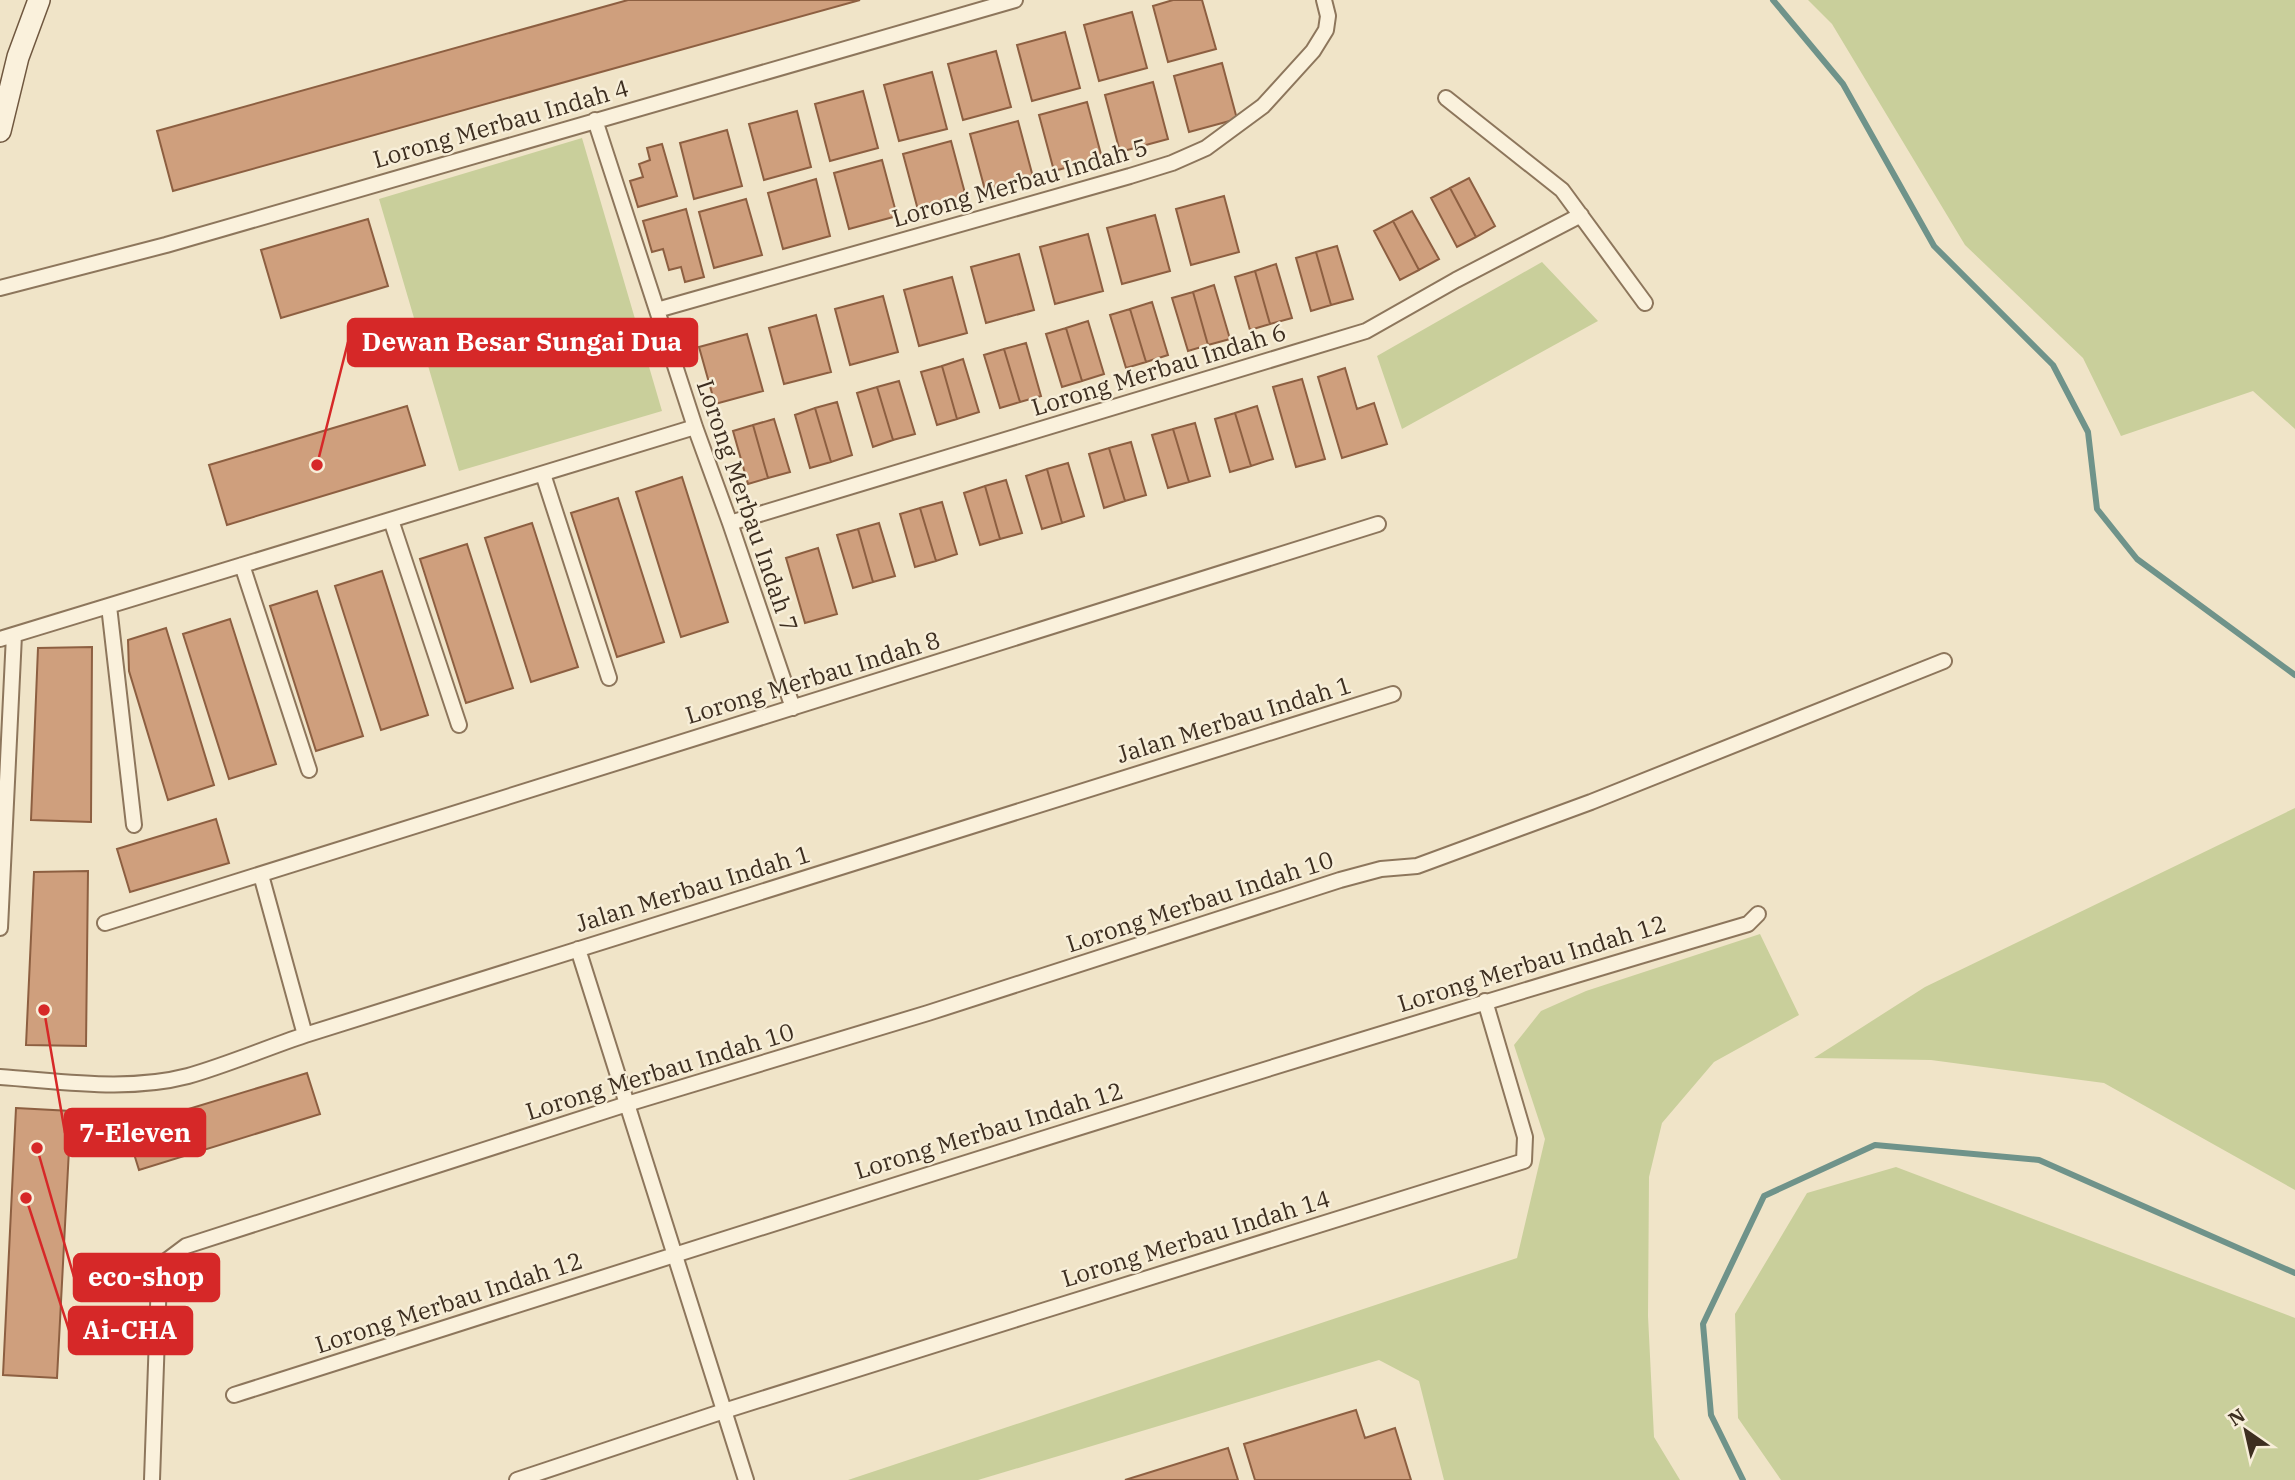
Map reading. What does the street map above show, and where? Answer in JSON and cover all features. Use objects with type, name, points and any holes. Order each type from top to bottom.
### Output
[{"type":"main road","points":[[0,131],[18,57],[39,0]]},
{"type":"street","name":"Lorong Merbau Indah 4","points":[[0,288],[166,246],[595,120],[972,5],[1015,0]]},
{"type":"street","name":"Lorong Merbau Indah 5","points":[[657,310],[1130,176],[1206,148],[1264,106],[1313,51],[1326,30],[1328,16],[1325,2]]},
{"type":"street","points":[[1446,98],[1562,190],[1645,303]]},
{"type":"street","name":"Lorong Merbau Indah 7","points":[[595,120],[695,427],[793,708]]},
{"type":"street","name":"Lorong Merbau Indah 6","points":[[730,523],[1366,331],[1456,280],[1581,215]]},
{"type":"street","points":[[0,928],[7,637],[695,427]]},
{"type":"street","points":[[543,474],[609,678]]},
{"type":"street","points":[[391,520],[459,725]]},
{"type":"street","name":"Lorong Merbau Indah 8","points":[[105,923],[1378,524]]},
{"type":"street","points":[[242,565],[309,770]]},
{"type":"street","points":[[109,606],[134,825]]},
{"type":"street","name":"Lorong Merbau Indah 10","points":[[152,1480],[159,1278],[166,1261],[186,1246],[627,1104],[928,1013],[1381,869],[1417,866],[1591,802],[1944,661]]},
{"type":"street","name":"Jalan Merbau Indah 1","points":[[0,1077],[99,1084],[187,1076],[305,1035],[1393,694]]},
{"type":"street","points":[[261,875],[305,1035]]},
{"type":"street","name":"Lorong Merbau Indah 12","points":[[234,1395],[960,1163],[1485,1001],[1748,924],[1758,914]]},
{"type":"street","points":[[578,949],[746,1480]]},
{"type":"street","name":"Lorong Merbau Indah 14","points":[[724,1411],[1524,1161],[1525,1138],[1485,1001]]},
{"type":"street","points":[[517,1480],[724,1411]]},
{"type":"green space","points":[[1808,0],[2295,0],[2295,429],[2253,391],[2121,436],[2083,358],[1965,245],[1832,24]]},
{"type":"green space","points":[[582,138],[662,411],[459,471],[379,199]]},
{"type":"green space","points":[[1542,262],[1598,321],[1402,429],[1377,356]]},
{"type":"green space","points":[[2295,808],[2295,1190],[2104,1083],[1931,1060],[1814,1058],[1925,987]]},
{"type":"green space","points":[[1760,934],[1799,1015],[1714,1062],[1662,1123],[1649,1177],[1648,1316],[1654,1437],[1680,1480],[1444,1480],[1419,1381],[1379,1360],[978,1480],[848,1480],[1517,1258],[1545,1139],[1514,1045],[1541,1011],[1586,991]]},
{"type":"green space","points":[[1896,1167],[2295,1318],[2295,1480],[1781,1480],[1738,1418],[1735,1314],[1807,1193]]},
{"type":"building","points":[[628,0],[860,0],[173,191],[157,131]]},
{"type":"building","points":[[1173,0],[1202,0],[1216,49],[1168,62],[1153,6]]},
{"type":"building","points":[[1132,12],[1147,68],[1099,81],[1084,25]]},
{"type":"building","points":[[1065,32],[1080,88],[1032,101],[1017,45]]},
{"type":"building","points":[[996,51],[1011,107],[963,120],[948,64]]},
{"type":"building","points":[[1222,63],[1237,119],[1189,132],[1174,76]]},
{"type":"building","points":[[932,72],[947,129],[899,141],[884,85]]},
{"type":"building","points":[[1153,82],[1168,139],[1120,152],[1105,95]]},
{"type":"building","points":[[863,91],[878,148],[830,161],[815,104]]},
{"type":"building","points":[[1087,102],[1102,158],[1054,171],[1039,115]]},
{"type":"building","points":[[797,111],[811,167],[764,180],[749,124]]},
{"type":"building","points":[[1018,121],[1033,177],[985,190],[970,134]]},
{"type":"building","points":[[727,130],[742,186],[694,199],[680,143]]},
{"type":"building","points":[[951,141],[966,197],[918,210],[903,154]]},
{"type":"building","points":[[662,144],[677,196],[638,207],[630,181],[643,177],[639,164],[650,160],[647,148]]},
{"type":"building","points":[[882,160],[897,216],[849,229],[834,173]]},
{"type":"building","points":[[1469,178],[1495,226],[1476,237],[1450,188]]},
{"type":"building","points":[[816,179],[830,236],[783,249],[768,193]]},
{"type":"building","points":[[1450,188],[1476,237],[1457,247],[1431,198]]},
{"type":"building","points":[[1224,196],[1239,252],[1191,265],[1176,209]]},
{"type":"building","points":[[746,199],[762,255],[714,268],[699,212]]},
{"type":"building","points":[[686,209],[704,277],[685,282],[681,267],[669,270],[663,249],[652,252],[643,221]]},
{"type":"building","points":[[1412,211],[1439,259],[1419,270],[1393,221]]},
{"type":"building","points":[[1155,215],[1170,271],[1122,284],[1107,228]]},
{"type":"building","points":[[368,219],[388,286],[281,318],[261,250]]},
{"type":"building","points":[[1393,221],[1419,270],[1400,280],[1374,231]]},
{"type":"building","points":[[1088,234],[1103,291],[1055,304],[1040,247]]},
{"type":"building","points":[[1337,246],[1353,299],[1331,305],[1316,252]]},
{"type":"building","points":[[1316,252],[1331,305],[1311,311],[1296,258]]},
{"type":"building","points":[[1019,254],[1034,310],[986,323],[971,267]]},
{"type":"building","points":[[1276,264],[1292,318],[1270,324],[1255,271]]},
{"type":"building","points":[[1255,271],[1270,324],[1250,330],[1235,277]]},
{"type":"building","points":[[952,277],[967,333],[919,346],[904,290]]},
{"type":"building","points":[[1214,285],[1230,339],[1208,345],[1193,292]]},
{"type":"building","points":[[1193,292],[1208,345],[1188,351],[1172,298]]},
{"type":"building","points":[[883,296],[898,352],[850,365],[835,309]]},
{"type":"building","points":[[1152,302],[1168,355],[1146,362],[1130,309]]},
{"type":"building","points":[[1130,309],[1146,362],[1126,368],[1110,315]]},
{"type":"building","points":[[816,315],[831,372],[784,384],[769,328]]},
{"type":"building","points":[[1088,321],[1104,374],[1082,381],[1066,328]]},
{"type":"building","points":[[1066,328],[1082,381],[1062,387],[1046,334]]},
{"type":"building","points":[[747,334],[763,391],[715,404],[699,347]]},
{"type":"building","points":[[1026,343],[1041,396],[1020,402],[1004,349]]},
{"type":"building","points":[[1004,349],[1020,402],[1000,408],[984,355]]},
{"type":"building","points":[[963,359],[979,412],[957,419],[942,366]]},
{"type":"building","points":[[942,366],[957,419],[937,425],[921,372]]},
{"type":"building","points":[[1345,368],[1357,409],[1374,403],[1387,444],[1342,458],[1318,377]]},
{"type":"building","points":[[1302,379],[1325,459],[1296,467],[1273,387]]},
{"type":"building","points":[[899,381],[915,434],[893,440],[877,387]]},
{"type":"building","points":[[877,387],[893,440],[873,447],[857,393]]},
{"type":"building","points":[[837,402],[852,455],[831,462],[815,408]]},
{"type":"building","points":[[407,406],[425,465],[227,525],[209,465]]},
{"type":"building","points":[[1257,406],[1273,459],[1251,466],[1235,413]]},
{"type":"building","points":[[815,408],[831,462],[810,468],[795,415]]},
{"type":"building","points":[[1235,413],[1251,466],[1230,472],[1215,419]]},
{"type":"building","points":[[774,419],[790,472],[768,478],[753,425]]},
{"type":"building","points":[[1195,423],[1210,476],[1189,482],[1173,429]]},
{"type":"building","points":[[753,425],[768,478],[748,484],[733,431]]},
{"type":"building","points":[[1173,429],[1189,482],[1168,488],[1152,435]]},
{"type":"building","points":[[1131,442],[1146,495],[1125,501],[1109,448]]},
{"type":"building","points":[[1109,448],[1125,501],[1104,508],[1089,454]]},
{"type":"building","points":[[1068,463],[1084,516],[1062,523],[1047,469]]},
{"type":"building","points":[[1047,469],[1062,523],[1042,529],[1026,476]]},
{"type":"building","points":[[682,477],[728,622],[681,637],[636,492]]},
{"type":"building","points":[[1006,480],[1022,533],[1000,539],[985,486]]},
{"type":"building","points":[[985,486],[1000,539],[980,545],[964,493]]},
{"type":"building","points":[[618,498],[664,642],[617,657],[571,513]]},
{"type":"building","points":[[942,502],[957,554],[936,561],[920,508]]},
{"type":"building","points":[[920,508],[936,561],[915,567],[900,514]]},
{"type":"building","points":[[532,523],[578,667],[531,682],[485,538]]},
{"type":"building","points":[[879,523],[895,576],[873,582],[858,529]]},
{"type":"building","points":[[858,529],[873,582],[853,588],[837,535]]},
{"type":"building","points":[[467,544],[513,688],[466,703],[420,559]]},
{"type":"building","points":[[818,548],[837,614],[805,623],[786,558]]},
{"type":"building","points":[[382,571],[428,715],[381,730],[335,586]]},
{"type":"building","points":[[317,591],[363,736],[316,751],[270,606]]},
{"type":"building","points":[[230,619],[276,764],[229,779],[183,634]]},
{"type":"building","points":[[166,628],[214,785],[168,800],[129,671],[128,640]]},
{"type":"building","points":[[92,647],[91,822],[31,820],[38,648]]},
{"type":"building","points":[[216,819],[229,863],[130,892],[117,849]]},
{"type":"building","points":[[88,871],[86,1046],[26,1045],[34,872]]},
{"type":"building","points":[[307,1073],[320,1114],[139,1170],[126,1128]]},
{"type":"building","points":[[16,1108],[71,1111],[57,1378],[3,1375]]},
{"type":"building","points":[[1356,1410],[1365,1438],[1395,1428],[1411,1480],[1255,1480],[1244,1444]]},
{"type":"building","points":[[1228,1448],[1238,1480],[1125,1480]]},
{"type":"waterway","points":[[1773,0],[1843,84],[1934,246],[2053,365],[2088,432],[2097,509],[2137,559],[2295,675]]},
{"type":"waterway","points":[[1743,1480],[1711,1415],[1703,1324],[1764,1196],[1875,1145],[2039,1160],[2295,1273]]},
{"type":"place","name":"Dewan Besar Sungai Dua","points":[[317,465]]},
{"type":"place","name":"7-Eleven","points":[[44,1010]]},
{"type":"place","name":"eco-shop","points":[[37,1148]]},
{"type":"place","name":"Ai-CHA","points":[[26,1198]]}]
